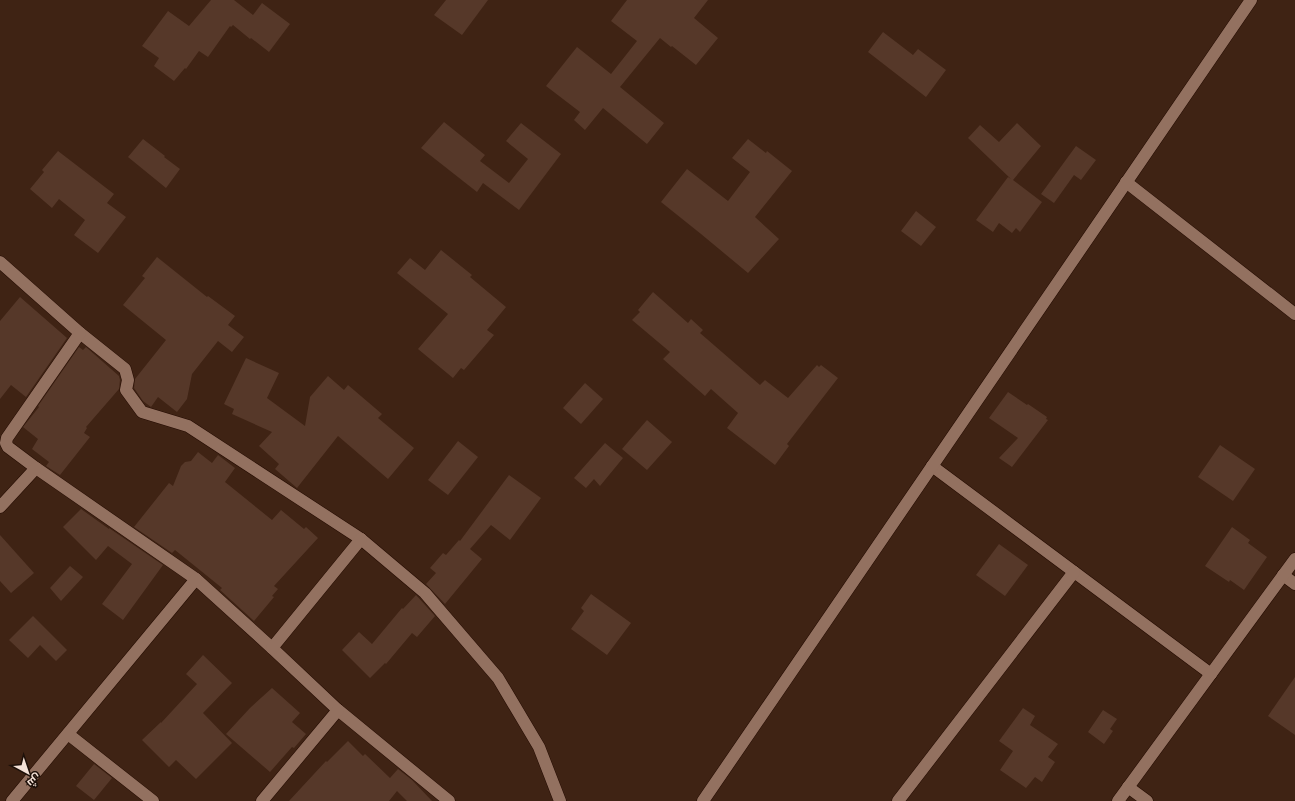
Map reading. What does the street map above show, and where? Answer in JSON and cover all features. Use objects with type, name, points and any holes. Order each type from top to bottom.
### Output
[{"type":"street","points":[[703,801],[1251,0]]},
{"type":"street","points":[[1126,182],[1295,314]]},
{"type":"street","points":[[0,262],[80,333],[125,369],[128,380],[126,390],[142,412],[188,426],[361,539],[425,593],[498,678],[539,747],[560,801]]},
{"type":"street","points":[[80,333],[7,438],[6,443],[8,447],[196,579],[338,710],[449,801]]},
{"type":"street","points":[[932,466],[1211,674]]},
{"type":"street","points":[[0,507],[36,468]]},
{"type":"street","points":[[272,648],[361,539]]},
{"type":"street","points":[[1118,801],[1295,559]]},
{"type":"street","points":[[898,801],[1074,572]]},
{"type":"street","points":[[1283,575],[1295,584]]},
{"type":"street","points":[[12,801],[196,579]]},
{"type":"street","points":[[262,801],[338,710]]},
{"type":"street","points":[[68,734],[153,801]]},
{"type":"street","points":[[1128,787],[1147,801]]},
{"type":"building","points":[[211,0],[234,0],[253,15],[262,3],[290,24],[269,52],[233,25],[231,27],[230,26],[208,57],[199,51],[186,69],[185,68],[174,81],[154,66],[159,58],[142,46],[168,11],[189,26]]},
{"type":"building","points":[[446,0],[488,0],[462,35],[434,15]]},
{"type":"building","points":[[627,0],[708,0],[694,18],[718,38],[696,65],[660,38],[620,87],[664,123],[647,144],[603,108],[585,130],[574,120],[580,112],[546,86],[577,47],[611,74],[637,41],[611,21]]},
{"type":"building","points":[[883,32],[913,55],[918,49],[946,70],[926,97],[868,52]]},
{"type":"building","points":[[444,122],[485,155],[480,161],[509,183],[528,159],[506,141],[521,123],[561,154],[519,210],[483,183],[477,192],[421,148]]},
{"type":"building","points":[[1017,123],[1041,146],[1013,180],[1042,202],[1020,232],[1016,228],[1012,233],[999,223],[993,232],[976,220],[1008,177],[1011,179],[968,138],[980,125],[999,142]]},
{"type":"building","points":[[143,139],[180,169],[166,188],[128,157]]},
{"type":"building","points":[[748,139],[766,153],[767,151],[792,171],[755,217],[779,239],[748,273],[661,202],[687,169],[728,201],[750,172],[732,158]]},
{"type":"building","points":[[1076,146],[1096,160],[1081,180],[1074,175],[1054,203],[1041,194]]},
{"type":"building","points":[[58,151],[114,194],[107,203],[126,217],[98,253],[74,235],[85,220],[59,199],[52,208],[30,189],[44,172],[42,170]]},
{"type":"building","points":[[916,211],[936,227],[921,246],[901,231]]},
{"type":"building","points":[[441,250],[472,275],[470,277],[506,307],[487,330],[494,335],[464,370],[461,368],[453,378],[418,349],[448,314],[397,273],[410,258],[425,270]]},
{"type":"building","points":[[157,257],[207,297],[208,296],[235,316],[228,325],[244,337],[232,352],[218,341],[192,374],[187,399],[177,412],[158,397],[151,407],[143,401],[134,388],[135,379],[166,340],[123,305],[145,278],[142,276]]},
{"type":"building","points":[[653,292],[688,323],[691,319],[703,330],[700,333],[760,385],[765,380],[788,398],[817,365],[819,367],[821,365],[838,378],[787,444],[789,446],[775,465],[727,428],[738,413],[711,389],[705,396],[663,359],[670,352],[632,320],[640,312],[638,310]]},
{"type":"building","points":[[20,297],[67,338],[26,397],[11,385],[0,399],[0,321]]},
{"type":"building","points":[[79,347],[83,350],[86,347],[119,376],[119,389],[86,427],[87,428],[84,433],[90,437],[60,475],[46,466],[49,462],[32,449],[38,439],[23,427],[39,407],[38,406]]},
{"type":"building","points":[[246,358],[279,373],[267,398],[305,426],[310,397],[328,376],[344,390],[348,385],[382,414],[378,418],[414,448],[388,479],[338,436],[297,488],[275,469],[279,464],[259,446],[272,432],[232,414],[234,409],[224,404]]},
{"type":"building","points":[[585,383],[603,399],[581,424],[563,408]]},
{"type":"building","points":[[1008,392],[1047,417],[1046,419],[1048,420],[1012,467],[999,458],[1018,438],[989,418]]},
{"type":"building","points":[[647,420],[672,442],[647,470],[622,449]]},
{"type":"building","points":[[458,441],[478,457],[448,495],[428,480]]},
{"type":"building","points":[[605,443],[623,458],[600,486],[594,479],[586,488],[574,478]]},
{"type":"building","points":[[1220,445],[1255,469],[1233,501],[1198,477]]},
{"type":"building","points":[[198,452],[212,463],[218,455],[235,468],[225,482],[272,520],[281,510],[304,529],[306,527],[318,538],[274,586],[278,589],[272,596],[274,597],[254,621],[220,590],[222,588],[175,550],[172,553],[134,527],[169,483],[173,486],[181,466],[185,462],[191,461]]},
{"type":"building","points":[[509,475],[541,498],[510,540],[491,525],[470,549],[482,559],[445,604],[426,584],[436,573],[430,568],[443,553],[446,555],[459,540],[460,541]]},
{"type":"building","points":[[81,509],[163,565],[123,620],[102,604],[132,564],[108,546],[96,560],[63,527]]},
{"type":"building","points":[[1232,527],[1250,540],[1248,543],[1267,557],[1244,590],[1205,566]]},
{"type":"building","points":[[0,535],[34,573],[11,593],[0,581]]},
{"type":"building","points":[[999,544],[1028,565],[1005,596],[976,575]]},
{"type":"building","points":[[70,566],[83,577],[61,601],[50,588]]},
{"type":"building","points":[[591,594],[631,623],[607,655],[571,629],[584,611],[581,608]]},
{"type":"building","points":[[416,595],[435,616],[417,637],[412,633],[386,664],[385,663],[370,678],[342,650],[359,632],[372,644],[402,608],[403,609]]},
{"type":"building","points":[[33,616],[67,650],[56,661],[40,645],[28,658],[9,640]]},
{"type":"building","points":[[203,655],[232,683],[203,713],[232,743],[196,779],[176,760],[169,767],[142,740],[161,723],[197,684],[186,674]]},
{"type":"building","points":[[1295,677],[1295,735],[1268,716]]},
{"type":"building","points":[[272,688],[300,713],[292,722],[306,734],[294,748],[292,747],[270,772],[226,734],[250,708]]},
{"type":"building","points":[[1023,708],[1035,716],[1030,725],[1058,744],[1048,757],[1055,762],[1042,782],[1035,777],[1026,788],[1000,770],[1013,751],[999,741]]},
{"type":"building","points":[[1103,710],[1117,719],[1110,729],[1113,731],[1104,744],[1088,732]]},
{"type":"building","points":[[348,741],[363,756],[365,754],[390,778],[398,769],[412,780],[432,801],[407,801],[397,791],[389,801],[289,801],[326,761],[327,762]]},
{"type":"building","points":[[94,764],[112,778],[94,800],[76,786]]}]
